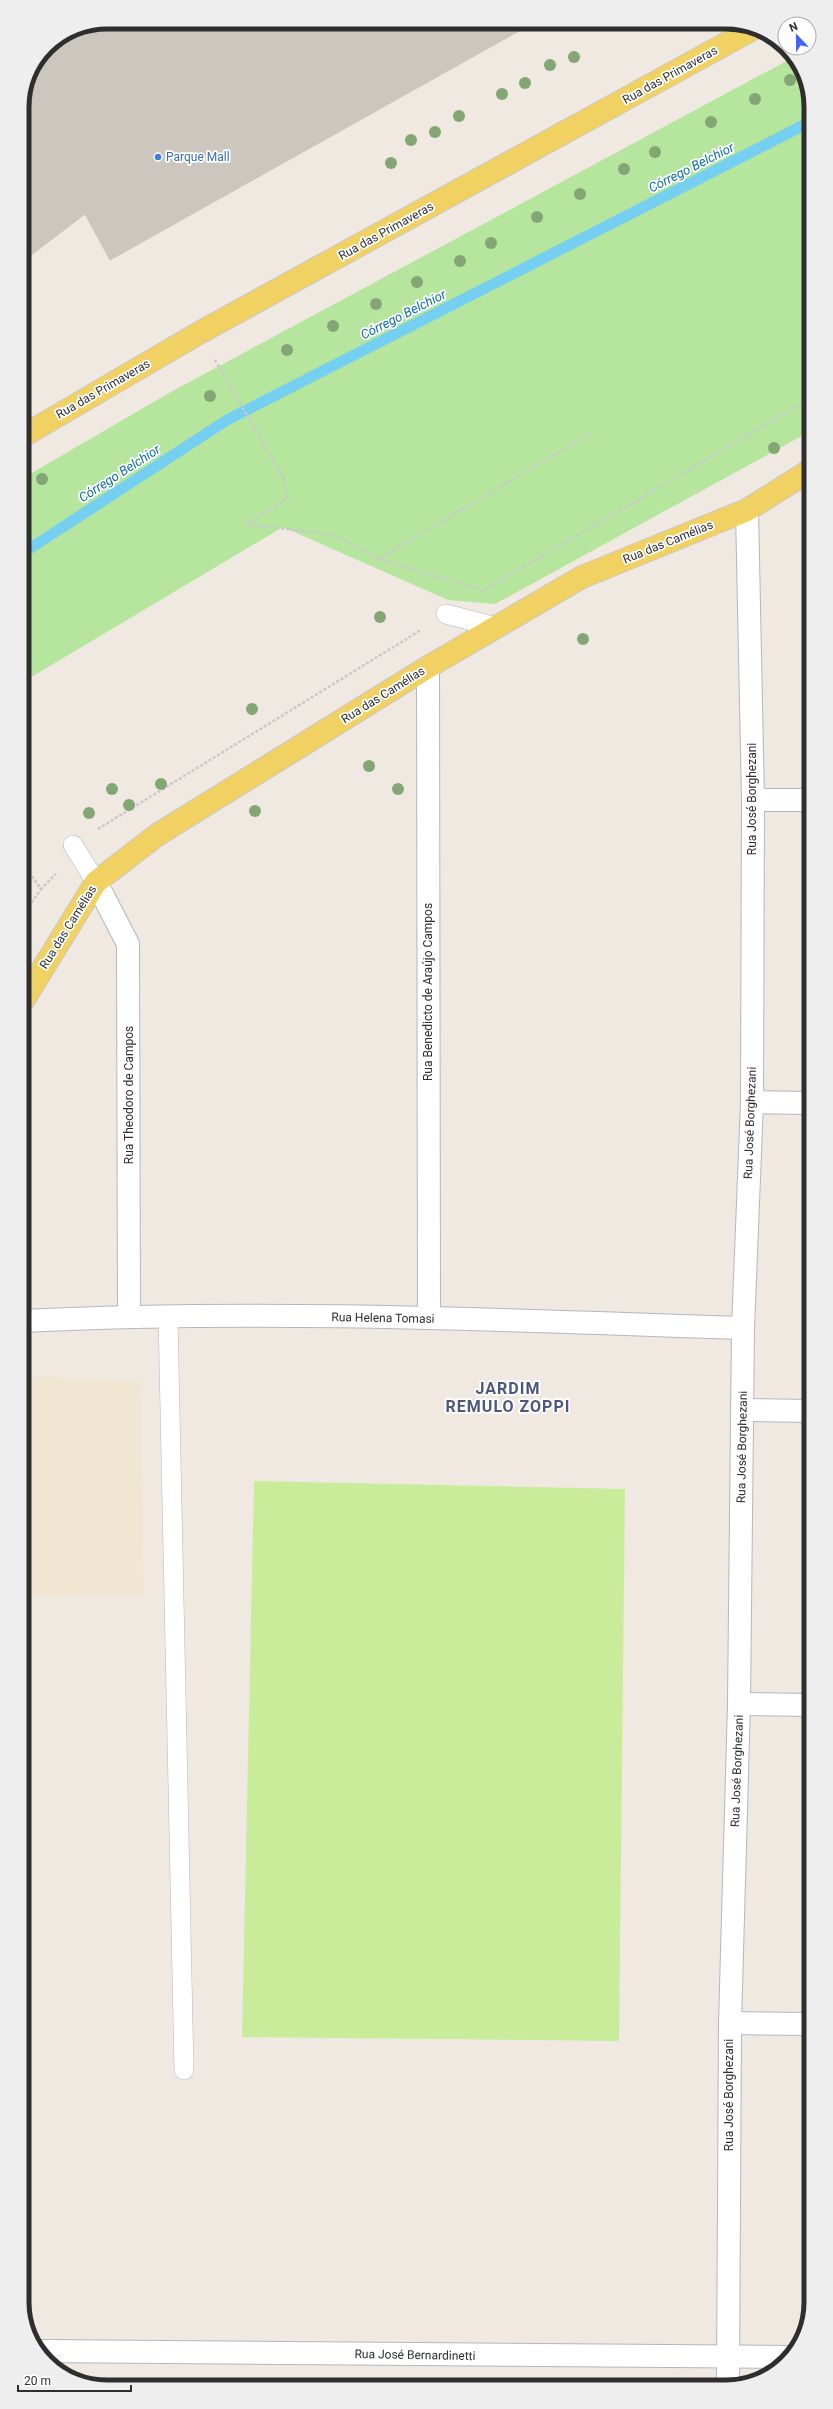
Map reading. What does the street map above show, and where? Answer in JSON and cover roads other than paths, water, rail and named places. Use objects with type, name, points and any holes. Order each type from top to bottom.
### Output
[{"type":"main road","name":"Rua das Primaveras","points":[[29,432],[199,333],[747,32]]},
{"type":"main road","name":"Rua das Camélias","points":[[29,991],[96,882],[157,835],[428,667],[582,577],[747,510],[804,474]]},
{"type":"street","name":"Rua José Borghezani","points":[[728,2380],[730,2023],[739,1704],[743,1328],[752,1102],[753,800],[747,510]]},
{"type":"street","name":"Rua Benedicto de Araújo Campos","points":[[428,667],[429,1318]]},
{"type":"street","points":[[753,800],[804,800]]},
{"type":"street","name":"Rua Theodoro de Campos","points":[[96,882],[128,944],[129,1316]]},
{"type":"street","points":[[752,1102],[804,1103]]},
{"type":"street","name":"Rua Helena Tomasi","points":[[29,1321],[129,1316],[429,1318],[743,1328]]},
{"type":"street","points":[[743,1410],[804,1411]]},
{"type":"street","points":[[739,1704],[804,1705]]},
{"type":"street","points":[[730,2023],[804,2024]]},
{"type":"street","name":"Rua José Bernardinetti","points":[[46,2351],[727,2358],[781,2357]]},
{"type":"lane","points":[[446,614],[496,627]]},
{"type":"lane","points":[[76,849],[96,882]]},
{"type":"lane","points":[[168,1316],[184,2070]]},
{"type":"waterway","name":"Córrego Belchior","points":[[29,549],[227,420],[804,125]]},
{"type":"place","name":"Parque Mall","points":[[158,157]]},
{"type":"district","name":"JARDIM REMULO ZOPPI","points":[[508,1397]]}]
